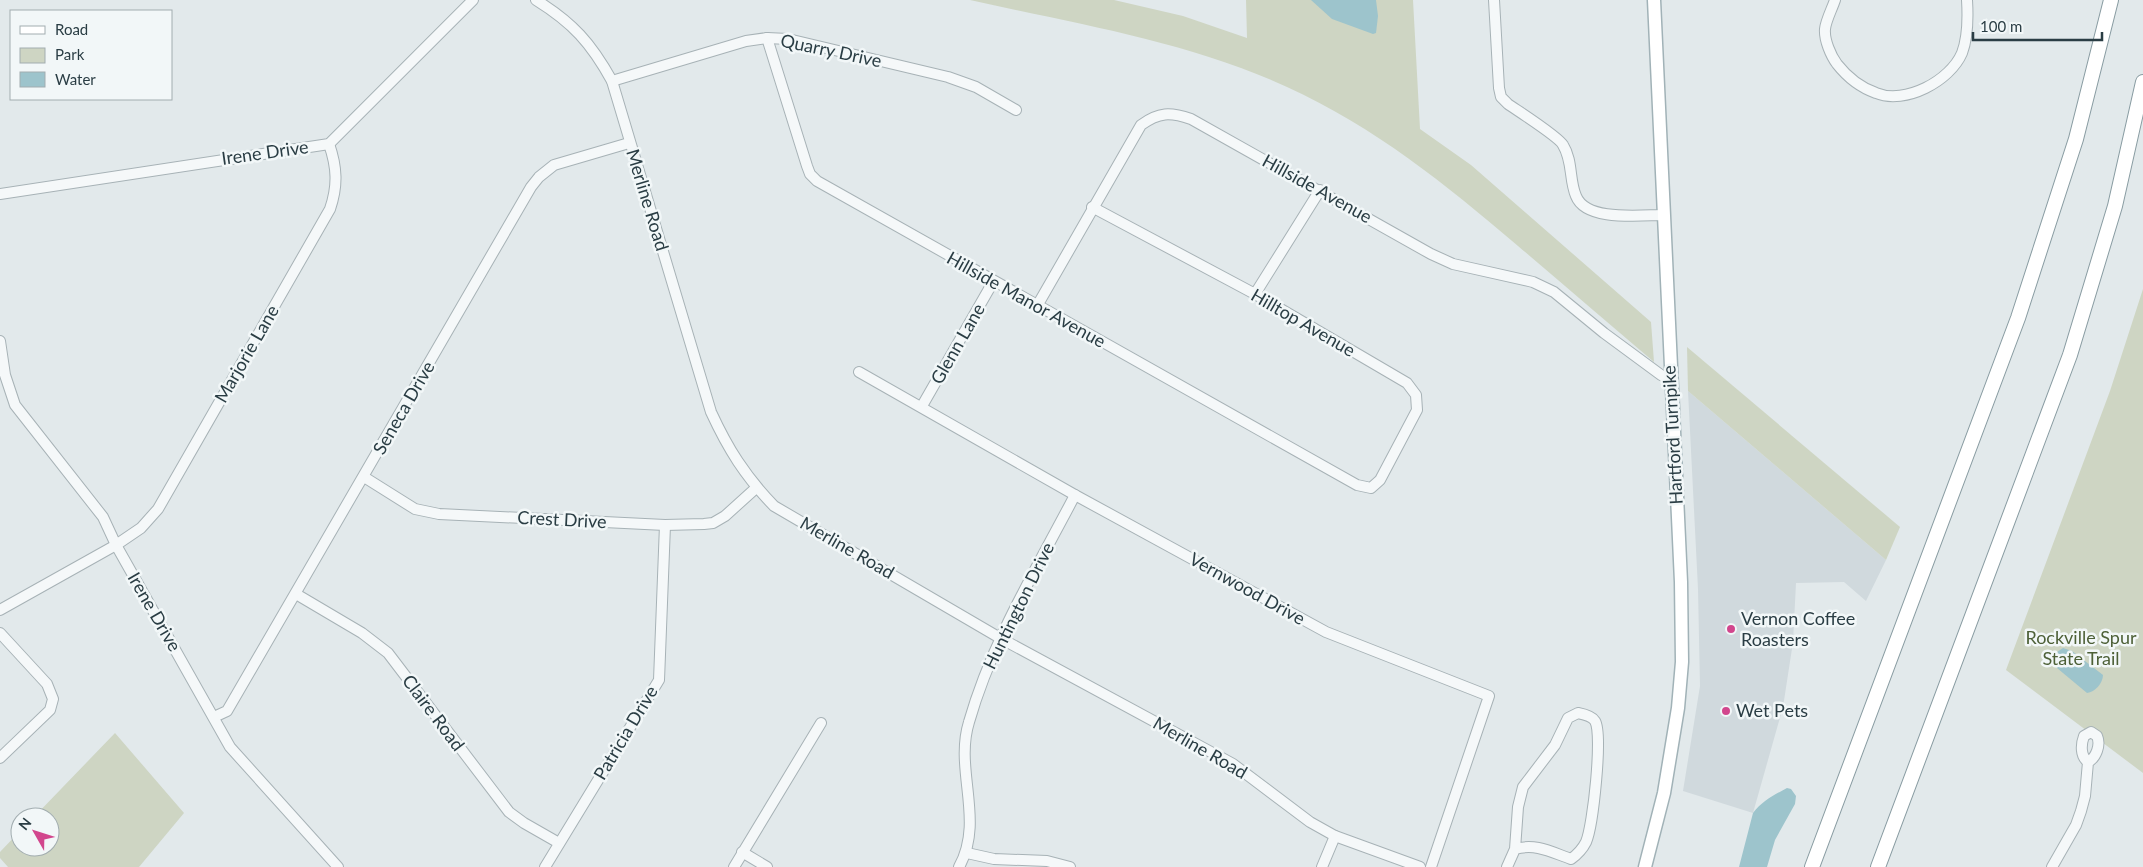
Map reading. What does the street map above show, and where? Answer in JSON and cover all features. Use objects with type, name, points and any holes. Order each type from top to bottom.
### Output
[{"type":"highway","points":[[1812,867],[2024,301],[2076,139],[2111,0]]},
{"type":"highway","points":[[1878,867],[2070,356],[2113,213],[2143,82]]},
{"type":"main road","name":"Hartford Turnpike","points":[[1645,867],[1664,793],[1678,708],[1682,662],[1680,575],[1654,0]]},
{"type":"street","name":"Irene Drive","points":[[0,194],[329,144],[473,0]]},
{"type":"street","name":"Merline Road","points":[[536,0],[554,11],[576,29],[596,54],[612,81],[711,412],[725,443],[745,475],[774,506],[1000,638],[1233,764],[1310,822],[1335,836],[1420,867]]},
{"type":"street","points":[[1494,0],[1499,88],[1502,97],[1508,104],[1563,143],[1570,162],[1576,196],[1583,208],[1595,213],[1664,215]]},
{"type":"street","points":[[1835,0],[1825,30],[1831,56],[1849,79],[1878,94],[1902,95],[1927,88],[1949,72],[1962,53],[1966,34],[1967,0]]},
{"type":"street","name":"Hillside Manor Avenue","points":[[767,38],[807,166],[810,174],[816,181],[1357,485],[1370,488]]},
{"type":"street","name":"Quarry Drive","points":[[612,81],[746,40],[788,39],[948,77],[976,87],[1016,110]]},
{"type":"street","name":"Hillside Avenue","points":[[1036,306],[1141,125],[1151,118],[1172,112],[1191,119],[1453,264],[1533,282],[1554,292],[1604,333],[1661,375],[1671,380]]},
{"type":"street","name":"Seneca Drive","points":[[214,718],[228,710],[522,202],[539,177],[554,166],[629,143]]},
{"type":"street","name":"Marjorie Lane","points":[[0,610],[116,545],[142,528],[158,509],[330,210],[336,192],[337,178],[334,158],[329,144]]},
{"type":"street","points":[[1255,294],[1320,190]]},
{"type":"street","name":"Hilltop Avenue","points":[[1092,207],[1255,294],[1407,383],[1416,395],[1417,410],[1380,480],[1370,488]]},
{"type":"street","name":"Glenn Lane","points":[[922,406],[993,282]]},
{"type":"street","name":"Irene Drive","points":[[0,341],[5,375],[14,405],[103,517],[116,545],[230,747],[338,867]]},
{"type":"street","name":"Vernwood Drive","points":[[860,372],[1076,495],[1326,632],[1489,696],[1431,867]]},
{"type":"street","name":"Crest Drive","points":[[364,477],[415,509],[439,514],[665,525],[713,523],[724,516],[756,488]]},
{"type":"street","name":"Huntington Drive","points":[[958,867],[967,853],[971,810],[964,760],[968,724],[1000,638],[1076,495]]},
{"type":"street","name":"Patricia Drive","points":[[545,867],[659,680],[665,525]]},
{"type":"street","name":"Claire Road","points":[[296,594],[362,633],[388,654],[509,812],[559,844]]},
{"type":"street","points":[[0,633],[47,684],[53,699],[50,710],[0,758]]},
{"type":"street","points":[[1507,867],[1515,849],[1518,807],[1524,787],[1555,745],[1568,718],[1578,713],[1586,715],[1595,721],[1598,734],[1594,806],[1586,840],[1579,854],[1571,859],[1536,846],[1525,846],[1515,849]]},
{"type":"street","points":[[734,867],[821,723]]},
{"type":"street","points":[[2052,867],[2076,825],[2081,811],[2085,796],[2088,762]]},
{"type":"street","points":[[1323,864],[1335,836]]},
{"type":"street","points":[[742,852],[767,867]]},
{"type":"street","points":[[967,853],[994,859],[1047,861],[1070,867]]},
{"type":"shaded area","points":[[1688,391],[1886,560],[1866,601],[1844,582],[1796,583],[1793,642],[1783,707],[1753,813],[1683,791],[1700,686],[1698,589]]},
{"type":"green space","points":[[970,0],[1114,0],[1183,16],[1247,38],[1246,0],[1413,0],[1420,129],[1471,165],[1651,322],[1654,362],[1436,179],[1380,139],[1319,103],[1287,87],[1210,57],[1131,35]]},
{"type":"green space","name":"Rockville Spur State Trail","points":[[2143,289],[2143,773],[2006,670],[2110,391]]},
{"type":"green space","points":[[1687,347],[1900,527],[1886,560],[1688,391]]},
{"type":"green space","points":[[115,733],[184,813],[139,867],[8,867],[0,858],[0,852],[10,842],[10,857],[60,857],[60,807],[44,807]]},
{"type":"water","points":[[1311,0],[1376,0],[1378,16],[1376,33],[1373,34],[1332,19]]},
{"type":"water","points":[[2063,648],[2072,651],[2103,675],[2102,681],[2096,689],[2087,693],[2057,668],[2057,652]]},
{"type":"water","points":[[1787,788],[1791,789],[1796,796],[1795,804],[1775,840],[1767,867],[1739,867],[1753,813],[1764,802]]},
{"type":"place","name":"Vernon Coffee Roasters","points":[[1731,629]]},
{"type":"place","name":"Wet Pets","points":[[1726,711]]}]
